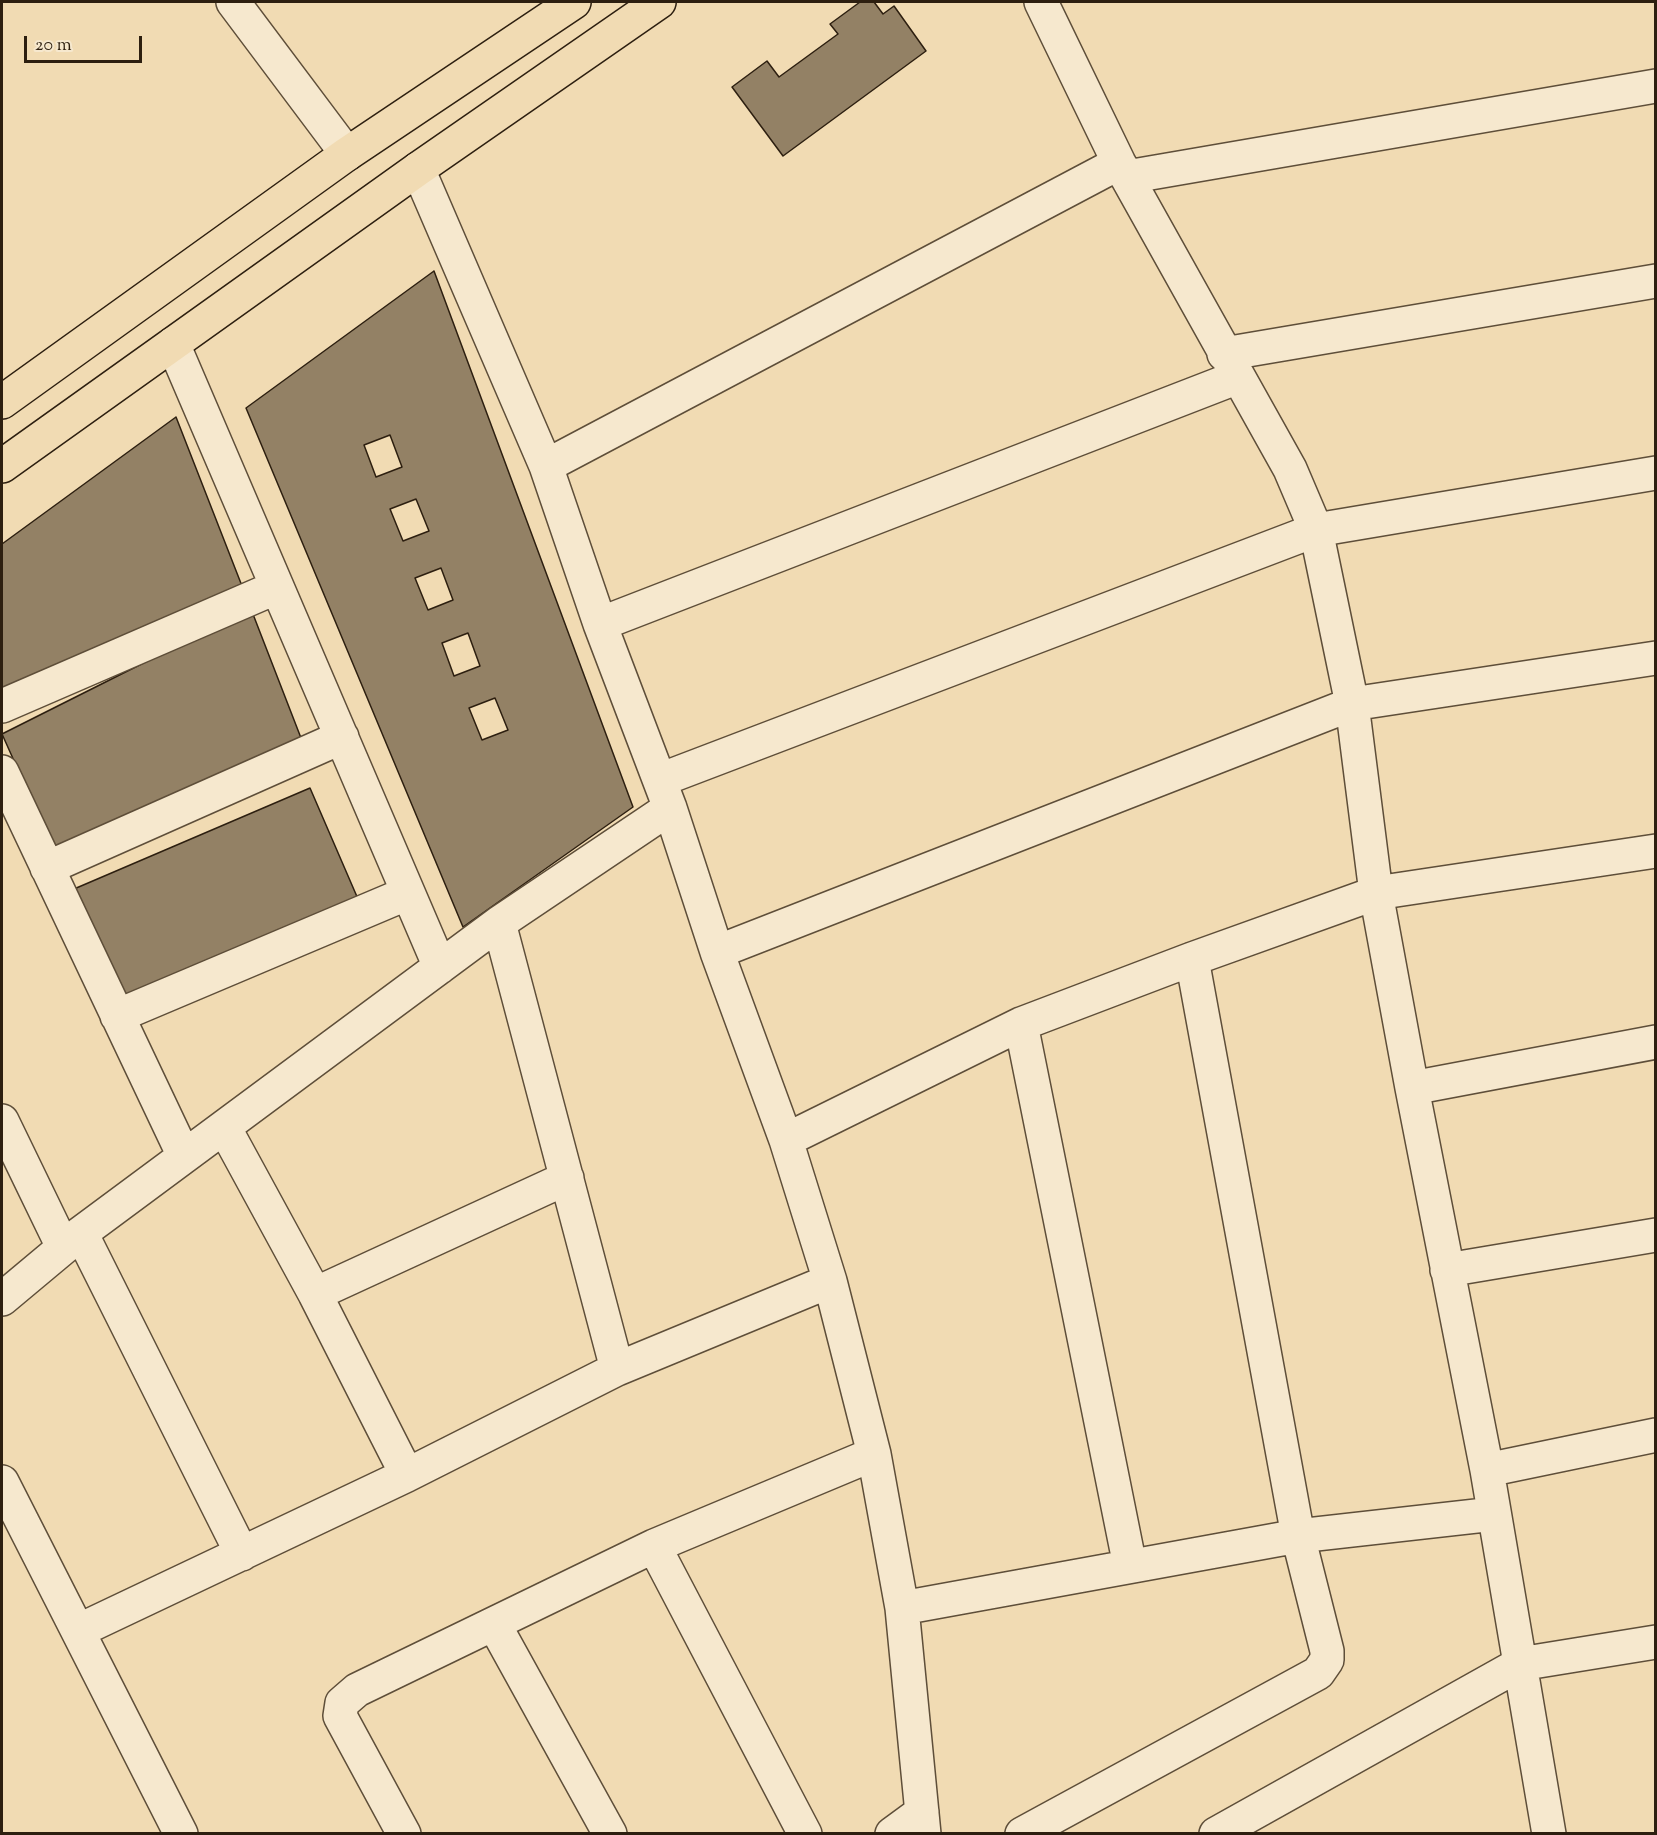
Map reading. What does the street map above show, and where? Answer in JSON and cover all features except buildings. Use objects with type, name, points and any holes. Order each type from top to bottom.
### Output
[{"type":"main road","points":[[2,402],[347,154],[574,2]]},
{"type":"main road","points":[[2,466],[418,169],[659,2]]},
{"type":"street","points":[[233,2],[347,154]]},
{"type":"street","points":[[1041,2],[1123,170],[1290,469],[1316,530],[1352,704],[1377,894],[1412,1088],[1487,1470],[1520,1664],[1542,1830]]},
{"type":"street","points":[[546,466],[1123,170],[1656,86]]},
{"type":"street","points":[[418,169],[546,466],[600,624],[665,794],[717,952],[786,1140],[830,1281],[874,1454],[903,1608],[923,1823],[892,1833]]},
{"type":"street","points":[[600,624],[1231,366],[1656,281]]},
{"type":"street","points":[[173,344],[440,967]]},
{"type":"street","points":[[2,1299],[72,1240],[440,967],[665,794],[1316,530],[1656,473]]},
{"type":"street","points":[[2,706],[277,587]]},
{"type":"street","points":[[717,952],[1352,704],[1656,658]]},
{"type":"street","points":[[47,868],[342,737]]},
{"type":"street","points":[[2,771],[184,1156]]},
{"type":"street","points":[[786,1140],[1021,1024],[1192,959],[1377,894],[1656,851]]},
{"type":"street","points":[[117,1016],[408,893]]},
{"type":"street","points":[[499,922],[617,1369]]},
{"type":"street","points":[[1022,1833],[1318,1673],[1328,1660],[1298,1536],[1192,959]]},
{"type":"street","points":[[1021,1024],[1130,1566]]},
{"type":"street","points":[[1412,1088],[1656,1042]]},
{"type":"street","points":[[2,1121],[72,1240],[242,1554]]},
{"type":"street","points":[[224,1127],[315,1294],[407,1475]]},
{"type":"street","points":[[315,1294],[567,1178]]},
{"type":"street","points":[[1447,1270],[1656,1235]]},
{"type":"street","points":[[78,1631],[407,1475],[617,1369],[830,1281]]},
{"type":"street","points":[[1487,1470],[1656,1435]]},
{"type":"street","points":[[404,1833],[340,1716],[342,1703],[357,1690],[654,1546],[874,1454]]},
{"type":"street","points":[[2,1482],[181,1833]]},
{"type":"street","points":[[903,1608],[1298,1536],[1494,1514]]},
{"type":"street","points":[[654,1546],[805,1833]]},
{"type":"street","points":[[494,1624],[610,1833]]},
{"type":"street","points":[[1216,1833],[1520,1664],[1656,1642]]}]
